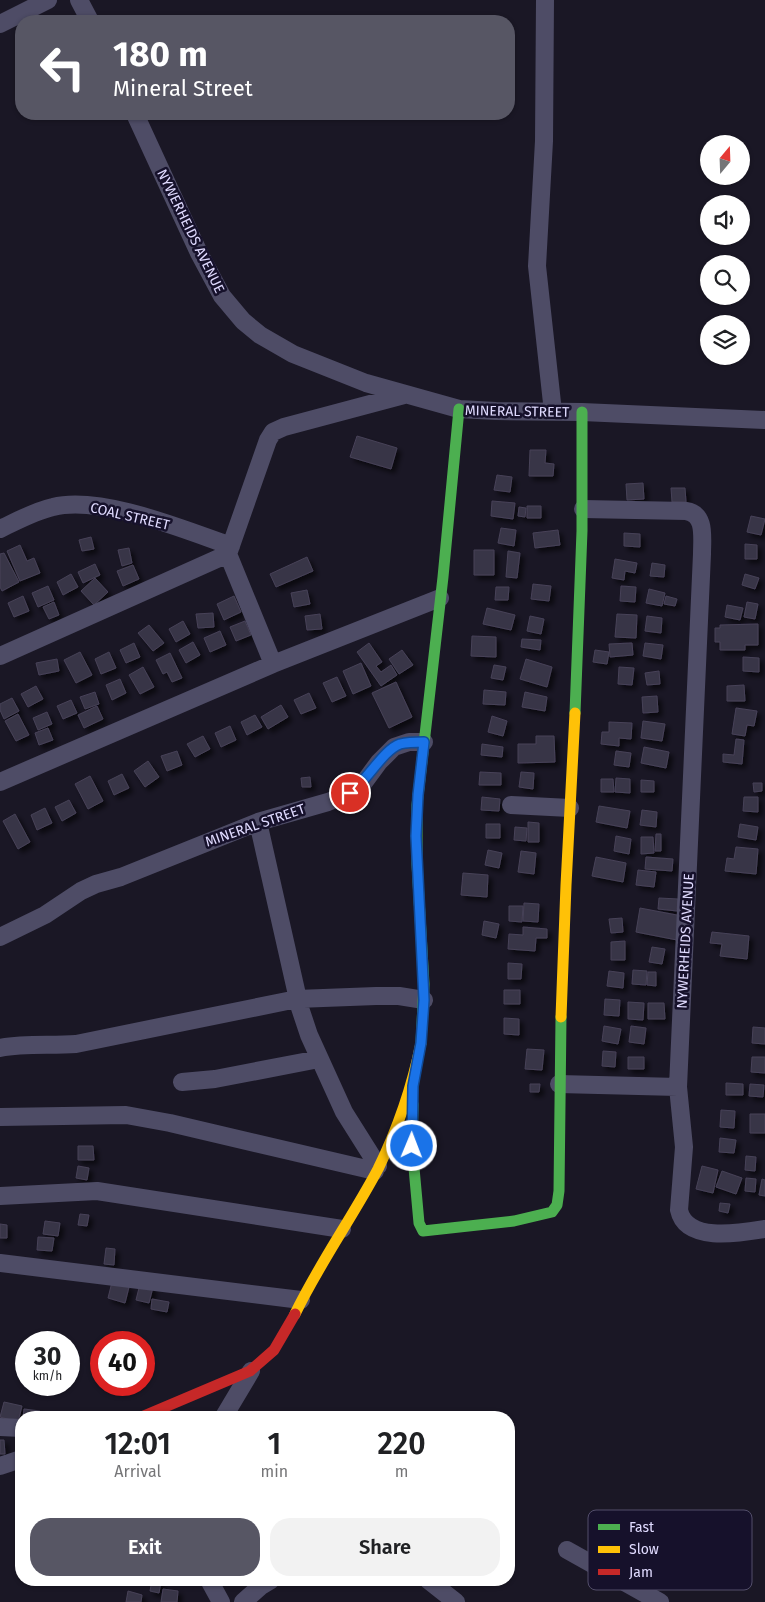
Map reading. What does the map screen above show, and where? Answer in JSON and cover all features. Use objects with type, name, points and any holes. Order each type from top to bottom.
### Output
[{"type":"street","points":[[18,15],[48,0]]},
{"type":"street","points":[[80,0],[87,15]]},
{"type":"street","points":[[545,0],[544,141],[537,266],[553,412]]},
{"type":"street","points":[[0,24],[15,16]]},
{"type":"street","name":"NYWERHEIDS AVENUE","points":[[138,120],[210,276],[222,296],[243,321],[260,335],[293,354],[366,384],[459,408]]},
{"type":"street","points":[[273,664],[229,550],[268,440],[273,432],[284,427],[405,395]]},
{"type":"street","name":"MINERAL STREET","points":[[0,937],[45,915],[81,891],[96,884],[120,877],[258,822],[328,802],[350,793],[365,781],[394,747],[409,742],[424,742],[459,408],[496,412],[582,412],[765,420]]},
{"type":"street","points":[[424,742],[418,790],[416,836],[424,1000],[421,1043],[413,1086],[412,1146],[419,1223],[423,1231],[434,1231],[532,1217],[552,1212],[558,1199],[559,1084],[570,808],[579,651],[583,509],[582,412]]},
{"type":"street","name":"COAL STREET","points":[[0,529],[54,506],[86,505],[142,516],[229,550]]},
{"type":"street","name":"NYWERHEIDS AVENUE","points":[[583,509],[686,511],[695,513],[701,524],[702,554],[678,1087],[684,1147],[680,1210],[684,1222],[693,1229],[714,1233],[765,1230]]},
{"type":"street","points":[[0,656],[229,550]]},
{"type":"street","points":[[0,782],[273,664],[440,598]]},
{"type":"street","points":[[511,805],[570,808]]},
{"type":"street","points":[[258,822],[297,999],[309,1035],[344,1112],[377,1168]]},
{"type":"street","points":[[0,1048],[25,1045],[56,1046],[76,1044],[297,999],[400,996],[424,1000]]},
{"type":"street","points":[[182,1082],[215,1079],[319,1059]]},
{"type":"street","points":[[559,1084],[678,1087]]},
{"type":"street","points":[[227,1411],[252,1370],[284,1338],[301,1300],[393,1137],[413,1086]]},
{"type":"street","points":[[0,1117],[126,1115],[377,1168]]},
{"type":"street","points":[[0,1196],[97,1191],[342,1230]]},
{"type":"street","points":[[0,1263],[301,1300]]},
{"type":"street","points":[[156,1411],[252,1370]]},
{"type":"street","points":[[0,1427],[15,1428]]},
{"type":"street","points":[[0,1466],[15,1461]]},
{"type":"street","points":[[567,1550],[588,1562]]},
{"type":"street","points":[[212,1586],[221,1602]]},
{"type":"street","points":[[243,1602],[261,1586]]},
{"type":"street","points":[[436,1586],[456,1602]]},
{"type":"street","points":[[639,1590],[660,1602]]},
{"type":"building","points":[[357,436],[397,448],[391,469],[350,457]]},
{"type":"building","points":[[530,450],[546,450],[545,463],[554,464],[553,476],[529,476]]},
{"type":"building","points":[[497,475],[512,477],[510,492],[494,490]]},
{"type":"building","points":[[643,483],[644,499],[627,500],[626,484]]},
{"type":"building","points":[[671,488],[685,488],[686,502],[672,502]]},
{"type":"building","points":[[492,501],[515,503],[513,519],[491,516]]},
{"type":"building","points":[[527,506],[541,506],[541,518],[527,518]]},
{"type":"building","points":[[519,507],[526,508],[525,517],[518,516]]},
{"type":"building","points":[[751,516],[765,519],[761,535],[747,532]]},
{"type":"building","points":[[501,528],[516,530],[514,546],[498,543]]},
{"type":"building","points":[[558,530],[560,545],[535,548],[533,533]]},
{"type":"building","points":[[624,533],[640,534],[640,547],[624,546]]},
{"type":"building","points":[[91,537],[94,549],[82,551],[79,540]]},
{"type":"building","points":[[745,544],[757,545],[757,559],[745,559]]},
{"type":"building","points":[[20,545],[27,561],[34,558],[40,573],[20,581],[7,551]]},
{"type":"building","points":[[129,548],[132,563],[122,566],[118,550]]},
{"type":"building","points":[[474,550],[494,550],[494,575],[474,575]]},
{"type":"building","points":[[508,551],[520,553],[517,578],[506,577]]},
{"type":"building","points":[[4,553],[19,582],[2,591],[0,587],[0,554]]},
{"type":"building","points":[[307,557],[313,571],[276,587],[270,574]]},
{"type":"building","points":[[615,559],[637,563],[635,573],[625,571],[624,580],[612,578]]},
{"type":"building","points":[[652,563],[665,565],[664,577],[650,576]]},
{"type":"building","points":[[95,564],[100,575],[83,583],[78,572]]},
{"type":"building","points":[[133,565],[139,579],[123,586],[117,571]]},
{"type":"building","points":[[71,574],[78,587],[63,595],[57,582]]},
{"type":"building","points":[[745,574],[759,578],[755,589],[742,585]]},
{"type":"building","points":[[95,578],[108,592],[94,605],[81,591]]},
{"type":"building","points":[[533,584],[551,586],[549,601],[531,599]]},
{"type":"building","points":[[48,586],[54,600],[38,607],[32,593]]},
{"type":"building","points":[[621,586],[636,587],[635,602],[620,601]]},
{"type":"building","points":[[496,587],[509,587],[508,600],[495,600]]},
{"type":"building","points":[[649,589],[665,593],[662,606],[646,603]]},
{"type":"building","points":[[307,590],[310,604],[294,607],[291,593]]},
{"type":"building","points":[[23,596],[29,611],[14,617],[8,603]]},
{"type":"building","points":[[234,596],[241,612],[224,620],[217,604]]},
{"type":"building","points":[[666,596],[677,599],[675,606],[664,604]]},
{"type":"building","points":[[54,602],[59,615],[49,619],[43,607]]},
{"type":"building","points":[[747,602],[758,604],[755,619],[744,617]]},
{"type":"building","points":[[727,605],[743,608],[740,620],[725,617]]},
{"type":"building","points":[[487,608],[515,615],[511,630],[483,624]]},
{"type":"building","points":[[213,613],[214,627],[198,628],[196,614]]},
{"type":"building","points":[[320,614],[322,629],[307,630],[305,616]]},
{"type":"building","points":[[617,614],[637,615],[636,638],[615,637]]},
{"type":"building","points":[[530,616],[544,619],[541,634],[527,631]]},
{"type":"building","points":[[647,616],[662,618],[661,633],[645,631]]},
{"type":"building","points":[[183,621],[190,634],[176,642],[169,629]]},
{"type":"building","points":[[245,621],[251,635],[236,641],[230,627]]},
{"type":"building","points":[[758,624],[758,645],[745,645],[745,650],[720,650],[720,642],[715,642],[715,628],[720,628],[720,625]]},
{"type":"building","points":[[149,625],[164,643],[153,651],[138,633]]},
{"type":"building","points":[[220,631],[226,645],[210,652],[204,638]]},
{"type":"building","points":[[472,636],[496,637],[496,657],[471,656]]},
{"type":"building","points":[[522,639],[541,640],[540,650],[521,647]]},
{"type":"building","points":[[193,642],[200,655],[186,663],[179,650]]},
{"type":"building","points":[[134,643],[140,657],[126,663],[120,650]]},
{"type":"building","points":[[369,643],[382,662],[376,666],[381,672],[391,665],[397,675],[381,686],[357,652]]},
{"type":"building","points":[[632,643],[633,655],[610,657],[609,644]]},
{"type":"building","points":[[645,643],[663,645],[661,659],[643,656]]},
{"type":"building","points":[[402,650],[413,665],[399,674],[389,659]]},
{"type":"building","points":[[595,650],[609,652],[607,664],[593,662]]},
{"type":"building","points":[[80,652],[92,675],[76,683],[64,660]]},
{"type":"building","points":[[109,652],[116,668],[101,674],[95,659]]},
{"type":"building","points":[[170,653],[182,678],[172,682],[167,672],[163,674],[156,660]]},
{"type":"building","points":[[743,657],[759,658],[759,672],[743,671]]},
{"type":"building","points":[[57,659],[59,671],[39,675],[36,663]]},
{"type":"building","points":[[526,659],[552,667],[547,687],[520,679]]},
{"type":"building","points":[[361,663],[371,686],[353,694],[343,671]]},
{"type":"building","points":[[494,665],[506,667],[503,680],[491,678]]},
{"type":"building","points":[[143,667],[154,687],[140,694],[129,675]]},
{"type":"building","points":[[619,667],[634,668],[632,685],[618,684]]},
{"type":"building","points":[[659,671],[660,684],[647,685],[645,673]]},
{"type":"building","points":[[337,677],[346,696],[332,702],[323,683]]},
{"type":"building","points":[[120,679],[126,693],[112,700],[106,685]]},
{"type":"building","points":[[396,682],[412,717],[389,728],[372,693]]},
{"type":"building","points":[[744,685],[745,701],[727,701],[727,686]]},
{"type":"building","points":[[36,686],[43,699],[28,707],[21,694]]},
{"type":"building","points":[[484,690],[506,692],[505,705],[483,704]]},
{"type":"building","points":[[95,692],[99,704],[85,709],[80,697]]},
{"type":"building","points":[[525,692],[547,697],[545,711],[522,707]]},
{"type":"building","points":[[309,693],[316,708],[301,714],[294,700]]},
{"type":"building","points":[[657,696],[658,712],[643,713],[642,697]]},
{"type":"building","points":[[12,698],[19,711],[4,719],[0,710],[0,704]]},
{"type":"building","points":[[71,700],[77,713],[63,719],[57,706]]},
{"type":"building","points":[[281,705],[288,717],[268,729],[261,717]]},
{"type":"building","points":[[97,706],[103,719],[84,728],[78,715]]},
{"type":"building","points":[[736,708],[757,711],[754,726],[747,725],[745,736],[732,734]]},
{"type":"building","points":[[47,712],[52,724],[38,730],[33,718]]},
{"type":"building","points":[[18,714],[29,735],[16,741],[5,721]]},
{"type":"building","points":[[255,715],[262,727],[247,735],[241,722]]},
{"type":"building","points":[[492,716],[507,721],[503,736],[488,732]]},
{"type":"building","points":[[643,721],[665,724],[662,741],[641,738]]},
{"type":"building","points":[[609,722],[632,723],[631,739],[619,738],[619,746],[601,744],[602,732],[609,732]]},
{"type":"building","points":[[230,726],[236,740],[221,747],[215,733]]},
{"type":"building","points":[[48,728],[53,740],[39,745],[35,733]]},
{"type":"building","points":[[203,736],[210,749],[195,757],[187,744]]},
{"type":"building","points":[[536,736],[554,736],[555,762],[518,763],[518,744],[536,744]]},
{"type":"building","points":[[736,739],[744,740],[742,764],[723,762],[723,754],[734,755]]},
{"type":"building","points":[[482,744],[503,747],[502,757],[481,755]]},
{"type":"building","points":[[644,747],[669,752],[666,768],[641,763]]},
{"type":"building","points":[[177,751],[182,765],[167,771],[161,756]]},
{"type":"building","points":[[616,751],[631,753],[629,767],[614,765]]},
{"type":"building","points":[[148,761],[159,777],[145,787],[134,771]]},
{"type":"building","points":[[480,772],[501,773],[501,785],[479,785]]},
{"type":"building","points":[[521,772],[534,773],[533,789],[519,787]]},
{"type":"building","points":[[122,774],[129,788],[114,795],[108,781]]},
{"type":"building","points":[[90,776],[103,801],[88,809],[75,784]]},
{"type":"building","points":[[310,777],[311,787],[302,787],[301,778]]},
{"type":"building","points":[[616,778],[630,779],[630,793],[615,792]]},
{"type":"building","points":[[601,779],[613,779],[614,792],[601,792]]},
{"type":"building","points":[[641,780],[654,781],[654,792],[641,792]]},
{"type":"building","points":[[753,783],[762,783],[762,791],[754,792]]},
{"type":"building","points":[[482,797],[500,799],[499,811],[481,810]]},
{"type":"building","points":[[744,797],[758,797],[758,812],[743,811]]},
{"type":"building","points":[[69,800],[76,813],[62,821],[55,807]]},
{"type":"building","points":[[599,806],[630,811],[627,828],[596,822]]},
{"type":"building","points":[[45,808],[52,823],[37,830],[31,815]]},
{"type":"building","points":[[642,810],[657,812],[656,827],[640,825]]},
{"type":"building","points":[[15,814],[30,842],[18,849],[3,821]]},
{"type":"building","points":[[528,822],[539,823],[539,842],[528,842]]},
{"type":"building","points":[[486,824],[500,824],[500,838],[486,838]]},
{"type":"building","points":[[740,824],[758,827],[756,840],[738,837]]},
{"type":"building","points":[[515,827],[527,828],[526,841],[514,840]]},
{"type":"building","points":[[656,834],[661,834],[661,851],[655,851]]},
{"type":"building","points":[[616,836],[631,839],[629,854],[614,851]]},
{"type":"building","points":[[641,837],[653,837],[654,853],[641,854]]},
{"type":"building","points":[[736,847],[758,849],[756,874],[725,871],[727,858],[734,859]]},
{"type":"building","points":[[488,850],[502,853],[499,868],[485,865]]},
{"type":"building","points":[[521,851],[536,853],[534,874],[518,872]]},
{"type":"building","points":[[596,857],[626,863],[623,882],[592,876]]},
{"type":"building","points":[[646,857],[673,859],[672,871],[645,869]]},
{"type":"building","points":[[638,870],[656,872],[654,887],[636,885]]},
{"type":"building","points":[[463,873],[488,875],[487,897],[461,895]]},
{"type":"building","points":[[659,898],[678,899],[677,911],[658,909]]},
{"type":"building","points":[[524,903],[539,904],[538,922],[523,921]]},
{"type":"building","points":[[509,906],[523,906],[522,922],[509,921]]},
{"type":"building","points":[[640,908],[682,916],[677,940],[636,932]]},
{"type":"building","points":[[622,918],[623,932],[611,933],[609,919]]},
{"type":"building","points":[[484,921],[499,924],[496,938],[482,935]]},
{"type":"building","points":[[523,927],[547,929],[547,938],[536,938],[535,951],[508,949],[509,934],[523,935]]},
{"type":"building","points":[[712,932],[749,936],[747,959],[720,956],[722,944],[710,943]]},
{"type":"building","points":[[625,941],[625,960],[611,960],[611,942]]},
{"type":"building","points":[[652,947],[665,949],[662,964],[649,962]]},
{"type":"building","points":[[508,963],[522,964],[521,979],[508,979]]},
{"type":"building","points":[[633,970],[647,971],[646,985],[632,984]]},
{"type":"building","points":[[609,971],[624,973],[623,988],[607,986]]},
{"type":"building","points":[[648,972],[656,972],[656,986],[647,985]]},
{"type":"building","points":[[504,990],[520,990],[520,1004],[504,1004]]},
{"type":"building","points":[[605,999],[620,1000],[619,1016],[604,1015]]},
{"type":"building","points":[[628,1002],[644,1003],[643,1020],[628,1019]]},
{"type":"building","points":[[648,1003],[664,1003],[665,1019],[648,1019]]},
{"type":"building","points":[[504,1018],[519,1019],[519,1035],[504,1034]]},
{"type":"building","points":[[604,1026],[621,1029],[618,1044],[602,1041]]},
{"type":"building","points":[[631,1026],[646,1028],[644,1044],[629,1042]]},
{"type":"building","points":[[753,1027],[765,1028],[765,1044],[752,1043]]},
{"type":"building","points":[[527,1049],[544,1050],[542,1070],[525,1069]]},
{"type":"building","points":[[603,1051],[616,1052],[615,1067],[602,1066]]},
{"type":"building","points":[[628,1057],[644,1057],[644,1069],[628,1069]]},
{"type":"building","points":[[752,1057],[765,1057],[765,1073],[751,1072]]},
{"type":"building","points":[[726,1083],[743,1084],[743,1095],[726,1095]]},
{"type":"building","points":[[530,1084],[540,1084],[539,1092],[530,1092]]},
{"type":"building","points":[[750,1084],[764,1085],[763,1097],[749,1096]]},
{"type":"building","points":[[721,1110],[735,1111],[734,1128],[720,1127]]},
{"type":"building","points":[[750,1114],[765,1114],[765,1133],[750,1133]]},
{"type":"building","points":[[720,1138],[736,1140],[734,1153],[719,1152]]},
{"type":"building","points":[[78,1146],[93,1146],[94,1160],[78,1160]]},
{"type":"building","points":[[746,1156],[756,1157],[755,1171],[745,1170]]},
{"type":"building","points":[[78,1166],[89,1168],[87,1180],[76,1178]]},
{"type":"building","points":[[702,1166],[718,1170],[713,1193],[696,1189]]},
{"type":"building","points":[[722,1171],[742,1178],[736,1194],[716,1187]]},
{"type":"building","points":[[746,1178],[756,1179],[755,1192],[745,1191]]},
{"type":"building","points":[[762,1179],[765,1180],[765,1196],[759,1195]]},
{"type":"building","points":[[720,1203],[730,1204],[728,1213],[719,1211]]},
{"type":"building","points":[[80,1214],[89,1215],[87,1226],[78,1225]]},
{"type":"building","points":[[45,1221],[60,1223],[58,1236],[43,1234]]},
{"type":"building","points":[[0,1224],[7,1225],[7,1238],[0,1238]]},
{"type":"building","points":[[38,1237],[54,1238],[52,1251],[37,1250]]},
{"type":"building","points":[[106,1248],[115,1249],[114,1265],[104,1264]]},
{"type":"building","points":[[112,1282],[129,1287],[125,1303],[108,1298]]},
{"type":"building","points":[[140,1284],[153,1287],[149,1303],[136,1300]]},
{"type":"building","points":[[152,1299],[169,1302],[167,1312],[151,1309]]},
{"type":"building","points":[[4,1402],[22,1406],[21,1411],[15,1411],[15,1421],[0,1417]]},
{"type":"building","points":[[24,1409],[40,1411],[24,1411]]},
{"type":"building","points":[[0,1440],[4,1440],[5,1454],[0,1454]]},
{"type":"building","points":[[151,1586],[160,1586],[159,1593],[150,1591]]},
{"type":"building","points":[[163,1589],[178,1591],[177,1602],[161,1602]]},
{"type":"building","points":[[128,1591],[142,1595],[141,1602],[126,1602]]},
{"type":"traffic: fast","points":[[421,1043],[424,984],[417,864],[417,805],[443,577],[459,409]]},
{"type":"traffic: fast","points":[[575,713],[582,531],[582,412]]},
{"type":"traffic: fast","points":[[413,1104],[412,1146],[419,1223],[423,1231],[514,1221],[552,1212],[557,1205],[559,1191],[561,1017]]},
{"type":"traffic: slow","points":[[561,1017],[575,713]]},
{"type":"traffic: slow","points":[[295,1314],[314,1277],[368,1187],[385,1154],[404,1107],[421,1043]]},
{"type":"traffic: jam","points":[[156,1411],[250,1371],[274,1350],[295,1314]]},
{"type":"route","points":[[350,793],[365,781],[379,762],[394,747],[409,742],[424,742],[419,780],[416,836],[424,968],[424,1000],[421,1043],[413,1086],[412,1146]]}]
